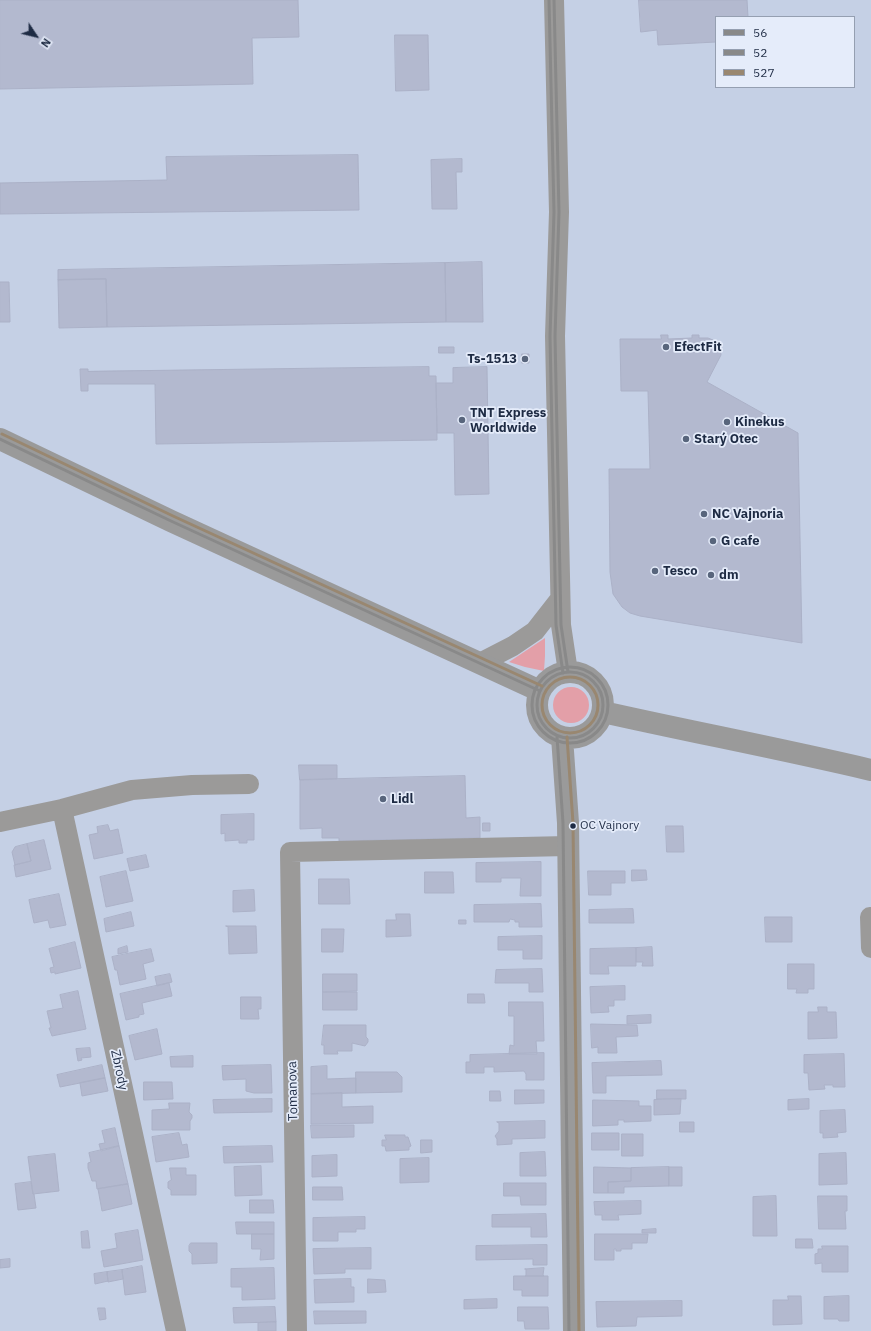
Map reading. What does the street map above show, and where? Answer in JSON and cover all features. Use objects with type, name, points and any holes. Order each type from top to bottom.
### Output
[{"type":"main road","points":[[0,439],[171,521],[540,691]]},
{"type":"main road","points":[[568,672],[577,672],[586,676],[597,685],[602,698],[602,712],[598,723],[590,732],[579,737],[570,738],[562,737],[549,731],[540,720],[537,706],[540,691],[548,680],[554,676],[568,672]]},
{"type":"main road","points":[[602,712],[871,770]]},
{"type":"main road","points":[[562,737],[568,846],[574,1331]]},
{"type":"street","points":[[554,0],[559,212],[555,336],[560,599],[561,625],[568,672]]},
{"type":"street","points":[[480,663],[513,646],[535,631],[560,599]]},
{"type":"street","points":[[0,822],[62,809],[132,790],[192,785],[249,784]]},
{"type":"street","name":"Zbrody","points":[[62,809],[176,1331]]},
{"type":"street","name":"Tomanova","points":[[296,1331],[290,852],[568,846]]},
{"type":"street","points":[[870,917],[871,948]]},
{"type":"shaded area","points":[[545,638],[544,671],[509,662]]},
{"type":"shaded area","points":[[571,687],[581,690],[586,695],[589,705],[586,715],[581,720],[571,723],[561,720],[556,715],[553,705],[556,695],[561,690]]},
{"type":"building","points":[[0,0],[298,0],[299,37],[252,38],[253,84],[0,89]]},
{"type":"building","points":[[639,0],[747,0],[748,16],[715,16],[715,42],[658,45],[657,30],[641,32]]},
{"type":"building","points":[[395,35],[428,35],[429,90],[396,91]]},
{"type":"building","points":[[358,155],[359,210],[0,214],[0,183],[167,180],[166,157]]},
{"type":"building","points":[[462,159],[462,172],[456,172],[457,209],[432,209],[431,160]]},
{"type":"building","points":[[482,262],[483,322],[446,322],[445,263]]},
{"type":"building","points":[[445,263],[446,322],[107,327],[106,279],[58,280],[58,270]]},
{"type":"building","points":[[106,279],[107,327],[59,328],[58,280]]},
{"type":"building","points":[[0,282],[9,282],[10,322],[0,322]]},
{"type":"building","name":"NC Vajnoria","points":[[661,335],[668,335],[668,339],[692,338],[692,335],[699,335],[699,338],[708,338],[713,340],[720,347],[721,355],[707,382],[798,433],[802,643],[640,616],[630,613],[622,607],[613,594],[610,572],[609,469],[650,469],[648,391],[621,391],[620,339],[661,339]]},
{"type":"building","points":[[439,347],[454,347],[454,353],[439,353]]},
{"type":"building","name":"Ts-1513","points":[[522,354],[529,354],[529,363],[522,363]]},
{"type":"building","points":[[429,367],[429,376],[436,376],[437,440],[156,444],[155,384],[88,384],[88,391],[81,391],[80,369],[88,369],[88,371]]},
{"type":"building","name":"TNT Express Worldwide","points":[[487,367],[489,494],[455,495],[454,433],[437,433],[436,383],[453,383],[453,368]]},
{"type":"building","points":[[299,765],[337,765],[337,779],[300,780]]},
{"type":"building","name":"Lidl","points":[[465,776],[466,818],[480,817],[480,838],[339,841],[339,838],[322,838],[322,828],[300,829],[300,780]]},
{"type":"building","points":[[254,814],[254,840],[247,840],[247,843],[239,843],[239,840],[225,841],[225,833],[221,834],[221,815]]},
{"type":"building","points":[[483,823],[490,823],[490,831],[483,831]]},
{"type":"building","points":[[108,825],[110,831],[118,829],[123,853],[94,859],[89,835],[98,833],[97,827]]},
{"type":"building","points":[[666,826],[683,826],[684,852],[667,852]]},
{"type":"building","points":[[44,840],[51,869],[16,877],[14,865],[31,861],[27,844]]},
{"type":"building","points":[[27,844],[31,861],[15,865],[12,852],[15,847]]},
{"type":"building","points":[[146,855],[149,867],[130,871],[127,859]]},
{"type":"building","points":[[541,862],[541,896],[520,896],[521,878],[501,878],[501,882],[476,882],[476,863]]},
{"type":"building","points":[[632,870],[646,870],[647,880],[632,881]]},
{"type":"building","points":[[126,871],[133,901],[106,907],[100,877]]},
{"type":"building","points":[[588,871],[625,871],[625,883],[611,883],[611,895],[589,895]]},
{"type":"building","points":[[425,872],[453,872],[454,893],[425,893]]},
{"type":"building","points":[[319,879],[349,879],[350,904],[319,904]]},
{"type":"building","points":[[254,890],[255,911],[233,912],[233,891]]},
{"type":"building","points":[[59,894],[66,925],[50,928],[48,920],[34,923],[29,900]]},
{"type":"building","points":[[541,904],[542,927],[519,927],[519,922],[515,922],[515,920],[510,919],[509,922],[474,922],[474,905]]},
{"type":"building","points":[[633,909],[634,923],[589,923],[589,910]]},
{"type":"building","points":[[131,912],[134,926],[106,932],[104,919]]},
{"type":"building","points":[[396,914],[410,914],[411,936],[386,937],[386,920],[396,920]]},
{"type":"building","points":[[765,917],[792,917],[792,942],[766,942]]},
{"type":"building","points":[[459,920],[466,920],[466,924],[459,924]]},
{"type":"building","points":[[226,926],[256,926],[257,953],[229,954],[228,927]]},
{"type":"building","points":[[322,929],[344,929],[343,952],[322,952]]},
{"type":"building","points":[[542,936],[542,959],[523,959],[523,950],[498,950],[498,937]]},
{"type":"building","points":[[75,942],[81,968],[55,974],[55,972],[51,973],[50,968],[54,967],[49,949]]},
{"type":"building","points":[[127,946],[128,952],[118,954],[118,949]]},
{"type":"building","points":[[652,947],[653,966],[642,966],[643,962],[636,962],[636,948]]},
{"type":"building","points":[[636,948],[636,966],[608,966],[609,974],[590,974],[590,949]]},
{"type":"building","points":[[151,949],[154,961],[143,964],[146,979],[120,985],[117,970],[115,970],[112,957]]},
{"type":"building","points":[[788,964],[814,964],[814,989],[808,989],[808,993],[796,993],[797,989],[788,989]]},
{"type":"building","points":[[542,969],[543,992],[529,992],[529,983],[495,983],[496,970]]},
{"type":"building","points":[[170,974],[172,982],[157,986],[155,977]]},
{"type":"building","points":[[323,974],[357,974],[357,991],[323,992]]},
{"type":"building","points":[[169,983],[172,996],[142,1003],[144,1014],[139,1015],[139,1017],[126,1020],[120,994]]},
{"type":"building","points":[[625,986],[625,1000],[614,1000],[614,1006],[608,1006],[609,1012],[591,1013],[590,987]]},
{"type":"building","points":[[78,991],[86,1029],[52,1036],[49,1028],[51,1028],[47,1011],[63,1008],[60,995]]},
{"type":"building","points":[[323,992],[357,992],[357,1010],[323,1010]]},
{"type":"building","points":[[468,994],[484,994],[485,1003],[468,1003]]},
{"type":"building","points":[[241,997],[261,997],[261,1009],[258,1009],[259,1019],[241,1019]]},
{"type":"building","points":[[509,1002],[543,1002],[544,1041],[536,1041],[537,1054],[509,1054],[510,1045],[514,1046],[514,1016],[509,1016]]},
{"type":"building","points":[[818,1007],[827,1007],[827,1012],[836,1012],[837,1038],[808,1039],[808,1012],[818,1012]]},
{"type":"building","points":[[651,1015],[651,1023],[627,1024],[627,1016]]},
{"type":"building","points":[[591,1024],[637,1025],[638,1036],[616,1037],[617,1053],[598,1053],[598,1047],[592,1048]]},
{"type":"building","points":[[324,1025],[366,1025],[366,1037],[368,1042],[365,1046],[352,1043],[352,1051],[337,1051],[338,1054],[324,1054],[324,1045],[322,1045]]},
{"type":"building","points":[[157,1029],[162,1054],[135,1060],[129,1036]]},
{"type":"building","points":[[90,1048],[91,1057],[81,1058],[82,1060],[78,1061],[76,1049]]},
{"type":"building","points":[[544,1053],[544,1080],[526,1080],[526,1074],[524,1071],[494,1072],[494,1067],[484,1067],[484,1073],[466,1073],[466,1062],[470,1062],[470,1055]]},
{"type":"building","points":[[844,1054],[845,1087],[824,1085],[825,1089],[809,1090],[808,1073],[804,1073],[804,1055]]},
{"type":"building","points":[[193,1056],[193,1067],[171,1067],[170,1057]]},
{"type":"building","points":[[661,1061],[662,1075],[606,1076],[606,1093],[593,1093],[592,1063]]},
{"type":"building","points":[[102,1065],[105,1078],[60,1087],[57,1075]]},
{"type":"building","points":[[271,1065],[272,1093],[254,1093],[246,1091],[246,1079],[223,1080],[222,1066]]},
{"type":"building","points":[[327,1066],[327,1079],[356,1078],[356,1093],[311,1094],[311,1067]]},
{"type":"building","points":[[356,1072],[397,1072],[402,1077],[402,1092],[356,1093]]},
{"type":"building","points":[[105,1078],[108,1091],[82,1096],[80,1083]]},
{"type":"building","points":[[144,1082],[172,1082],[173,1099],[144,1100]]},
{"type":"building","points":[[515,1090],[544,1090],[544,1103],[515,1104]]},
{"type":"building","points":[[657,1090],[686,1090],[686,1099],[657,1099]]},
{"type":"building","points":[[490,1091],[500,1091],[501,1101],[490,1101]]},
{"type":"building","points":[[342,1093],[342,1107],[373,1106],[373,1123],[311,1124],[311,1094]]},
{"type":"building","points":[[272,1099],[272,1112],[214,1113],[213,1100]]},
{"type":"building","points":[[681,1099],[680,1114],[654,1115],[654,1100]]},
{"type":"building","points":[[809,1099],[809,1109],[788,1110],[788,1100]]},
{"type":"building","points":[[593,1100],[639,1101],[639,1106],[651,1106],[651,1121],[624,1122],[624,1120],[618,1120],[618,1125],[593,1126]]},
{"type":"building","points":[[169,1103],[190,1103],[189,1112],[192,1115],[192,1118],[190,1121],[190,1130],[152,1130],[152,1110],[169,1109]]},
{"type":"building","points":[[845,1110],[846,1132],[837,1133],[838,1137],[823,1138],[823,1133],[820,1133],[820,1111]]},
{"type":"building","points":[[545,1121],[545,1138],[512,1139],[512,1144],[497,1145],[497,1139],[495,1136],[499,1131],[499,1123],[497,1122]]},
{"type":"building","points":[[680,1122],[694,1122],[694,1132],[680,1132]]},
{"type":"building","points":[[311,1125],[354,1125],[354,1137],[312,1138]]},
{"type":"building","points":[[115,1128],[119,1146],[101,1151],[99,1144],[105,1143],[102,1131]]},
{"type":"building","points":[[179,1133],[182,1145],[187,1144],[189,1157],[156,1162],[152,1137]]},
{"type":"building","points":[[592,1133],[619,1133],[619,1150],[592,1150]]},
{"type":"building","points":[[622,1134],[643,1134],[643,1156],[622,1156]]},
{"type":"building","points":[[385,1135],[405,1135],[405,1137],[408,1137],[411,1146],[409,1147],[409,1150],[386,1151],[385,1146],[382,1146],[382,1140],[386,1140]]},
{"type":"building","points":[[421,1140],[432,1140],[432,1152],[421,1153]]},
{"type":"building","points":[[119,1146],[128,1184],[97,1189],[96,1181],[92,1181],[88,1168],[88,1163],[91,1162],[89,1153]]},
{"type":"building","points":[[272,1146],[273,1162],[224,1163],[223,1147]]},
{"type":"building","points":[[545,1152],[546,1176],[520,1176],[520,1153]]},
{"type":"building","points":[[846,1153],[847,1184],[819,1185],[819,1154]]},
{"type":"building","points":[[55,1154],[59,1191],[33,1194],[28,1157]]},
{"type":"building","points":[[337,1155],[337,1176],[312,1177],[312,1156]]},
{"type":"building","points":[[429,1158],[429,1182],[400,1183],[400,1159]]},
{"type":"building","points":[[261,1166],[262,1195],[235,1196],[234,1167]]},
{"type":"building","points":[[594,1167],[631,1168],[631,1181],[608,1182],[608,1193],[594,1193]]},
{"type":"building","points":[[669,1167],[669,1186],[624,1187],[624,1193],[608,1193],[608,1182],[631,1181],[631,1168]]},
{"type":"building","points":[[669,1167],[682,1167],[682,1186],[669,1186]]},
{"type":"building","points":[[170,1168],[186,1168],[186,1175],[196,1175],[196,1195],[171,1195],[171,1190],[168,1188],[168,1182],[171,1180]]},
{"type":"building","points":[[31,1182],[36,1208],[18,1210],[15,1184]]},
{"type":"building","points":[[504,1183],[546,1183],[546,1205],[521,1205],[520,1196],[504,1196]]},
{"type":"building","points":[[128,1184],[132,1204],[102,1211],[98,1189]]},
{"type":"building","points":[[313,1187],[342,1187],[343,1200],[313,1200]]},
{"type":"building","points":[[776,1196],[777,1236],[753,1236],[753,1197]]},
{"type":"building","points":[[818,1196],[847,1196],[847,1211],[845,1211],[846,1229],[819,1229]]},
{"type":"building","points":[[250,1200],[273,1200],[274,1213],[250,1213]]},
{"type":"building","points":[[641,1201],[641,1214],[618,1215],[619,1220],[602,1220],[602,1215],[595,1215],[594,1202]]},
{"type":"building","points":[[546,1214],[547,1237],[531,1237],[531,1227],[492,1227],[492,1215]]},
{"type":"building","points":[[365,1217],[365,1229],[356,1229],[356,1232],[338,1232],[338,1241],[313,1241],[313,1218]]},
{"type":"building","points":[[236,1222],[274,1222],[274,1234],[237,1234]]},
{"type":"building","points":[[656,1229],[656,1233],[642,1233],[642,1230]]},
{"type":"building","points":[[138,1230],[143,1260],[104,1267],[101,1251],[117,1248],[115,1234]]},
{"type":"building","points":[[88,1231],[90,1248],[82,1248],[81,1232]]},
{"type":"building","points":[[252,1234],[274,1234],[274,1259],[260,1260],[261,1249],[252,1249]]},
{"type":"building","points":[[595,1234],[648,1234],[647,1243],[632,1243],[632,1249],[621,1249],[621,1251],[616,1251],[616,1249],[614,1249],[614,1260],[595,1260]]},
{"type":"building","points":[[796,1239],[812,1239],[813,1248],[796,1248]]},
{"type":"building","points":[[191,1243],[217,1243],[217,1263],[192,1264],[192,1254],[189,1251],[189,1246]]},
{"type":"building","points":[[547,1245],[547,1265],[533,1265],[533,1259],[476,1260],[476,1246]]},
{"type":"building","points":[[822,1246],[848,1246],[848,1272],[822,1272],[822,1263],[815,1264],[815,1254],[818,1253],[818,1249],[822,1249]]},
{"type":"building","points":[[371,1248],[371,1269],[345,1269],[345,1273],[314,1274],[313,1249]]},
{"type":"building","points":[[10,1259],[10,1267],[0,1268],[0,1260]]},
{"type":"building","points":[[142,1266],[146,1292],[125,1295],[122,1270]]},
{"type":"building","points":[[274,1268],[275,1299],[242,1300],[242,1287],[231,1287],[231,1269]]},
{"type":"building","points":[[544,1268],[544,1276],[526,1276],[525,1269]]},
{"type":"building","points":[[122,1270],[123,1279],[108,1282],[107,1272]]},
{"type":"building","points":[[107,1272],[108,1281],[95,1284],[94,1274]]},
{"type":"building","points":[[514,1276],[548,1276],[548,1296],[522,1296],[522,1290],[514,1290]]},
{"type":"building","points":[[351,1279],[351,1287],[354,1287],[354,1302],[315,1303],[314,1280]]},
{"type":"building","points":[[368,1279],[385,1280],[386,1292],[368,1293]]},
{"type":"building","points":[[788,1296],[801,1296],[802,1324],[773,1325],[773,1300],[788,1300]]},
{"type":"building","points":[[849,1296],[849,1321],[824,1319],[824,1297]]},
{"type":"building","points":[[497,1299],[497,1308],[464,1309],[464,1300]]},
{"type":"building","points":[[682,1301],[682,1316],[637,1317],[636,1326],[597,1327],[596,1302]]},
{"type":"building","points":[[275,1307],[276,1322],[234,1323],[233,1308]]},
{"type":"building","points":[[518,1307],[548,1307],[549,1329],[525,1329],[524,1321],[518,1321]]},
{"type":"building","points":[[98,1308],[105,1308],[106,1319],[100,1320]]},
{"type":"building","points":[[314,1311],[366,1311],[366,1323],[315,1324]]},
{"type":"building","points":[[276,1322],[276,1331],[258,1331],[258,1323]]},
{"type":"transit line","name":"52","points":[[549,0],[554,212],[550,336],[556,625],[563,673]]},
{"type":"transit line","name":"56","points":[[554,0],[559,212],[555,336],[561,625],[568,672]]},
{"type":"transit line","name":"527","points":[[2,434],[173,516],[542,686]]},
{"type":"transit line","name":"56","points":[[0,439],[171,521],[540,691]]},
{"type":"transit line","name":"52","points":[[570,667],[585,670],[597,678],[605,690],[608,705],[605,720],[597,732],[585,740],[570,743],[555,740],[543,732],[535,720],[532,705],[535,690],[543,678],[555,670],[570,667]]},
{"type":"transit line","name":"56","points":[[564,672],[576,672],[588,677],[598,687],[603,699],[603,705],[601,718],[588,733],[576,738],[564,738],[552,733],[542,723],[537,711],[537,699],[542,687],[552,677],[564,672]]},
{"type":"transit line","name":"527","points":[[565,677],[575,677],[590,685],[596,694],[598,705],[596,716],[590,725],[575,733],[565,733],[554,728],[547,721],[542,710],[542,700],[547,689],[554,682],[565,677]]},
{"type":"transit line","name":"52","points":[[557,737],[563,823],[569,1331]]},
{"type":"transit line","name":"527","points":[[567,737],[573,823],[579,1331]]},
{"type":"place","name":"EfectFit","points":[[666,347]]},
{"type":"place","name":"Ts-1513","points":[[525,359]]},
{"type":"place","name":"TNT Express Worldwide","points":[[462,420]]},
{"type":"place","name":"Kinekus","points":[[727,422]]},
{"type":"place","name":"Starý Otec","points":[[686,439]]},
{"type":"place","name":"NC Vajnoria","points":[[704,514]]},
{"type":"place","name":"G cafe","points":[[713,541]]},
{"type":"place","name":"Tesco","points":[[655,571]]},
{"type":"place","name":"dm","points":[[711,575]]},
{"type":"place","name":"Lidl","points":[[383,799]]},
{"type":"place","name":"OC Vajnory","points":[[573,826]]}]
